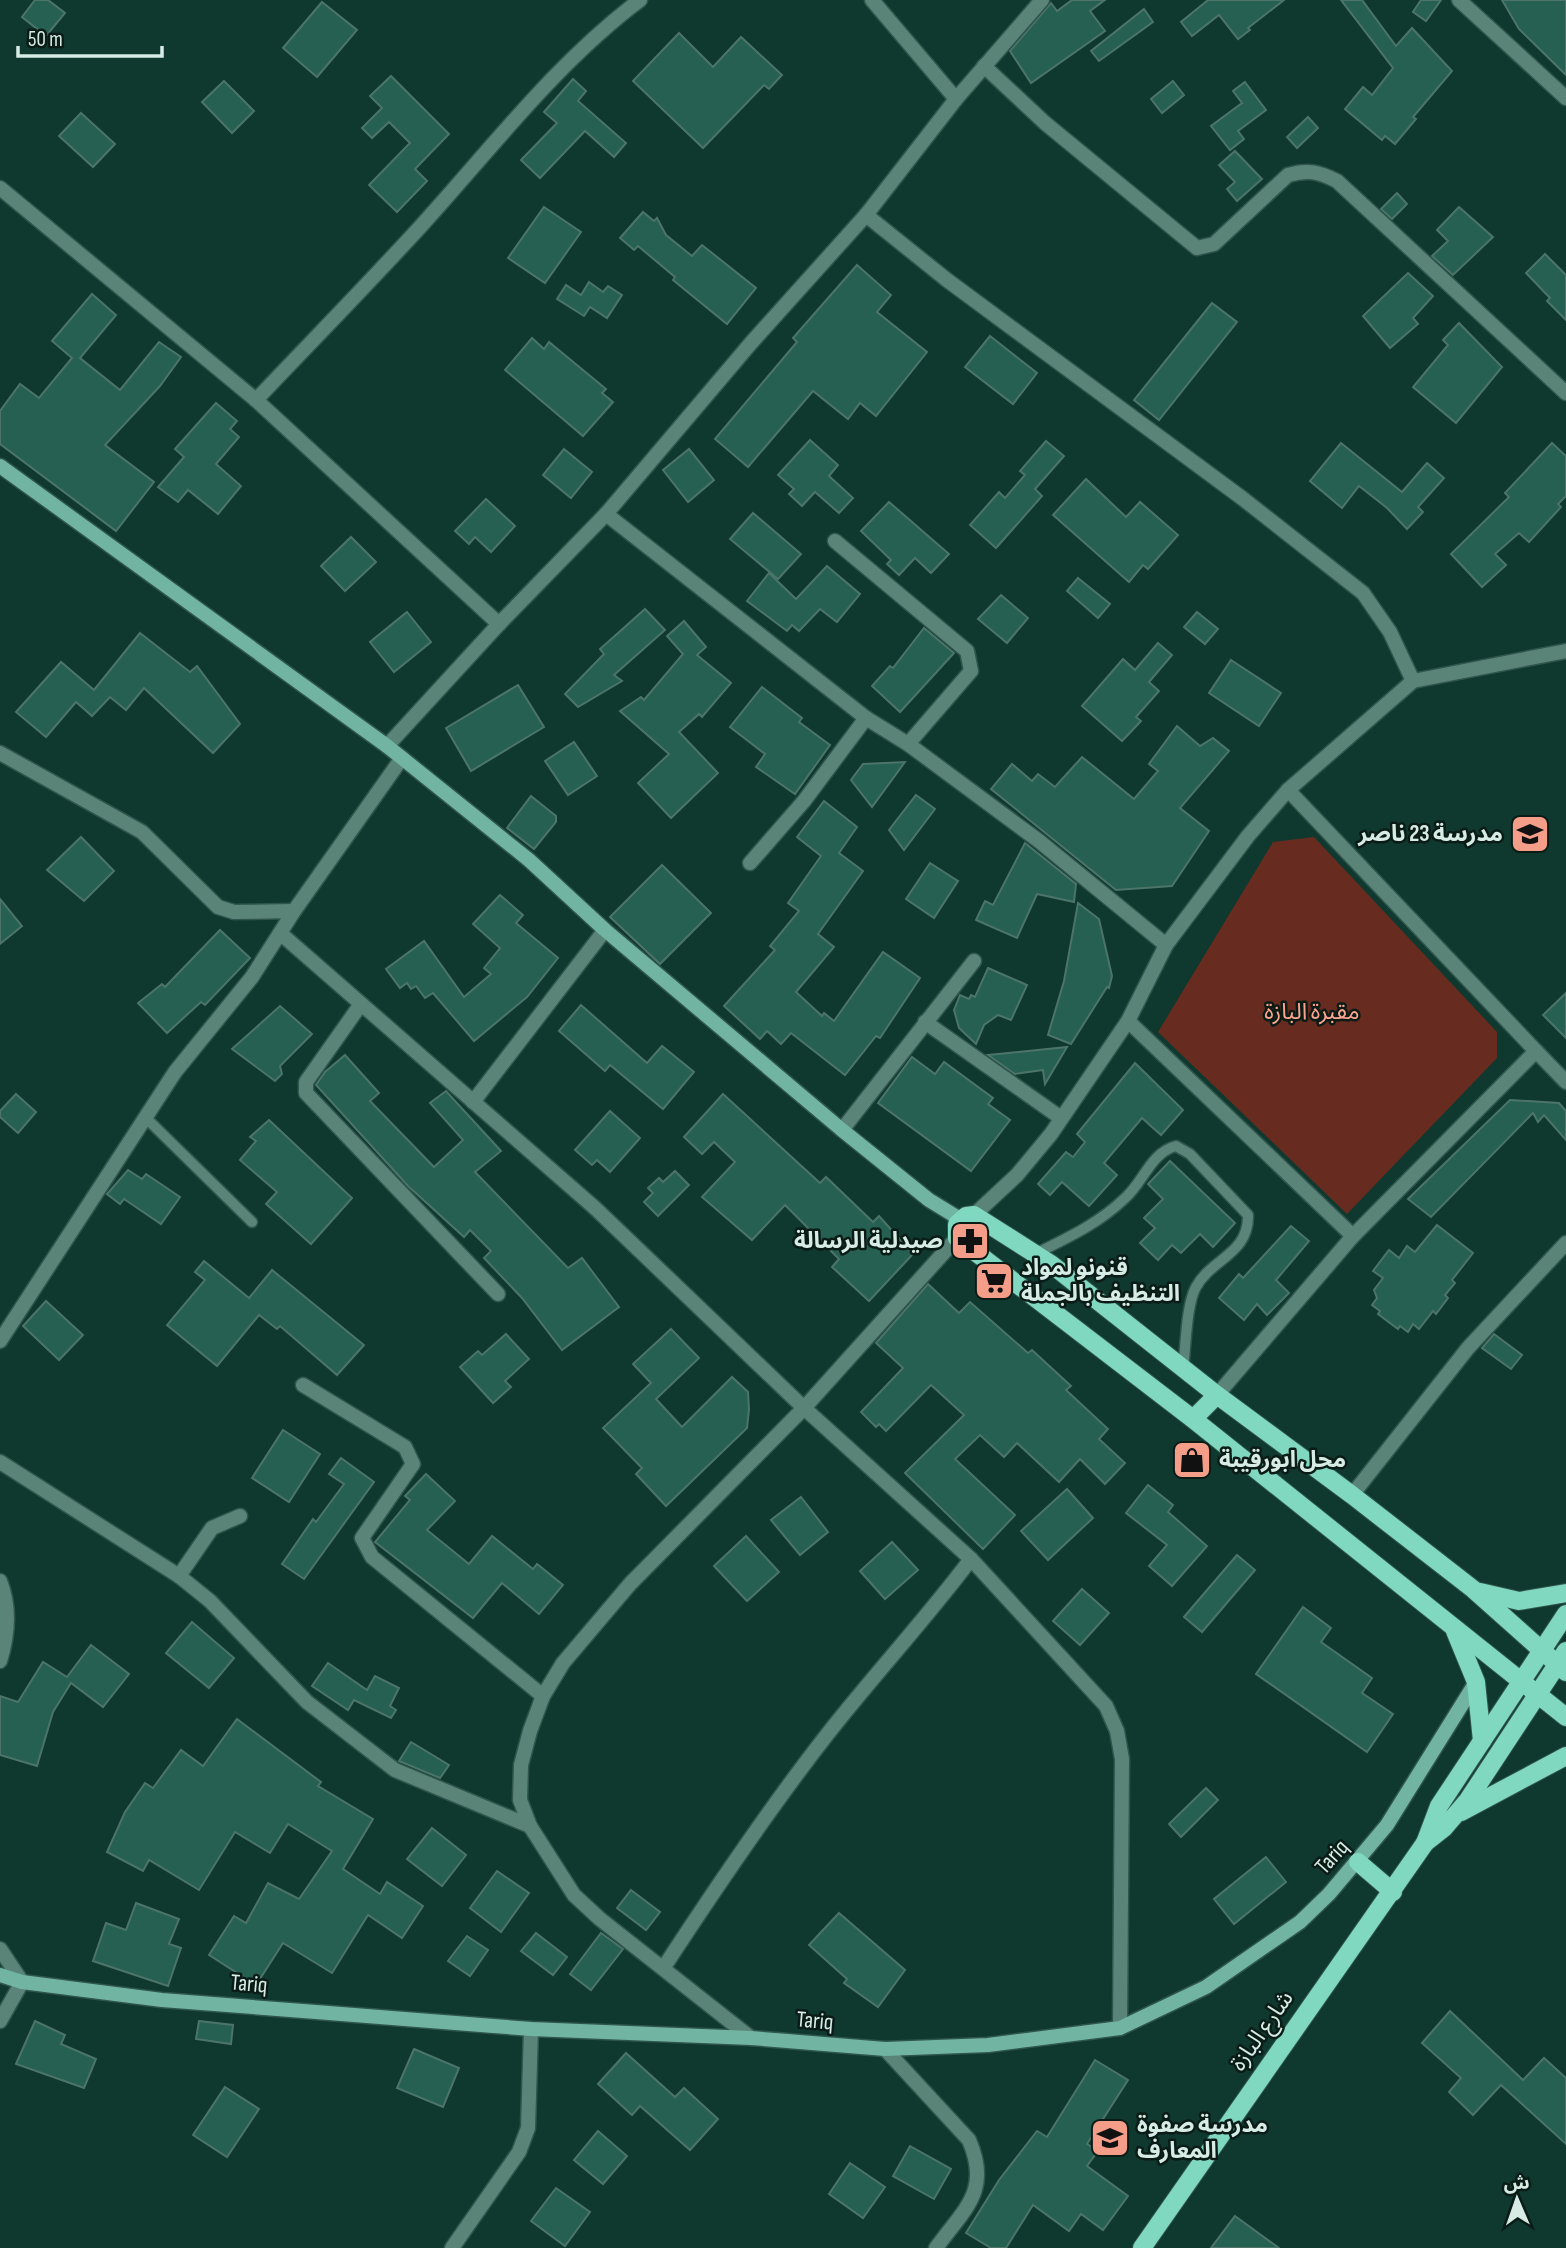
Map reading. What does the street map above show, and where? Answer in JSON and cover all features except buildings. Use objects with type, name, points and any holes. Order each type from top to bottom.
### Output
[{"type":"main road","points":[[0,466],[387,746],[529,860],[605,930],[929,1200],[967,1217],[1035,1254],[1352,1495],[1473,1590],[1542,1650],[1563,1662]]},
{"type":"main road","points":[[967,1217],[956,1229],[957,1238],[1193,1419],[1566,1717]]},
{"type":"main road","points":[[1193,1419],[1217,1395]]},
{"type":"main road","points":[[1473,1590],[1519,1601],[1566,1593]]},
{"type":"main road","name":"شارع البازة","points":[[1142,2248],[1306,2010],[1393,1892],[1425,1843],[1436,1812],[1566,1614]]},
{"type":"main road","points":[[1450,1622],[1470,1661],[1476,1682],[1482,1741]]},
{"type":"main road","name":"شارع البازة","points":[[1425,1843],[1458,1814],[1538,1694],[1563,1662]]},
{"type":"main road","name":"Tariq","points":[[0,1975],[22,1982],[162,2000],[531,2029],[751,2038],[884,2049],[988,2045],[1120,2028],[1173,2005],[1272,1942],[1310,1913],[1358,1862],[1387,1825],[1476,1682]]},
{"type":"main road","points":[[1458,1814],[1566,1756]]},
{"type":"main road","points":[[1358,1862],[1393,1892]]},
{"type":"street","points":[[256,400],[420,227],[569,63],[640,0]]},
{"type":"street","points":[[872,0],[956,99]]},
{"type":"street","points":[[387,746],[499,624],[606,514],[751,343],[866,215],[956,99],[1042,0]]},
{"type":"street","points":[[1459,0],[1566,98]]},
{"type":"street","points":[[984,66],[1055,131],[1197,248],[1214,244],[1288,175],[1304,170],[1320,172],[1337,181],[1566,393]]},
{"type":"street","points":[[0,188],[256,400],[499,624]]},
{"type":"street","points":[[866,215],[947,280],[1242,498],[1363,593],[1390,632],[1413,681]]},
{"type":"street","points":[[606,514],[866,718],[908,744],[1039,841],[1166,945]]},
{"type":"street","points":[[835,541],[967,651],[971,671],[908,744]]},
{"type":"street","points":[[967,1217],[1017,1175],[1061,1118],[1128,1021],[1166,945],[1248,836],[1288,790],[1413,681],[1566,651]]},
{"type":"street","points":[[750,863],[804,801],[866,718]]},
{"type":"street","points":[[0,753],[142,832],[218,907],[234,912],[293,911]]},
{"type":"street","points":[[0,1341],[175,1072],[252,977],[293,911],[402,758]]},
{"type":"street","points":[[1288,790],[1566,1082]]},
{"type":"street","points":[[473,1102],[605,930]]},
{"type":"street","points":[[280,933],[595,1208],[804,1408],[971,1559],[1106,1706],[1117,1731],[1122,1759],[1120,2028]]},
{"type":"street","points":[[842,1130],[974,961]]},
{"type":"street","points":[[361,1004],[306,1082],[306,1093],[498,1294]]},
{"type":"street","points":[[1128,1021],[1353,1236]]},
{"type":"street","points":[[925,1022],[1061,1118]]},
{"type":"street","points":[[1217,1395],[1353,1236],[1536,1051]]},
{"type":"street","points":[[751,2038],[600,1919],[574,1895],[530,1826],[520,1800],[522,1766],[543,1696],[563,1663],[630,1584],[804,1408],[957,1238]]},
{"type":"street","points":[[1352,1495],[1468,1348],[1566,1243]]},
{"type":"street","points":[[303,1385],[405,1447],[412,1464],[362,1538],[372,1557],[543,1696]]},
{"type":"street","points":[[0,1462],[179,1576],[210,1601],[307,1702],[395,1770],[530,1826]]},
{"type":"street","points":[[179,1576],[212,1528],[240,1516]]},
{"type":"street","points":[[664,1967],[718,1885],[826,1735],[915,1632],[971,1559]]},
{"type":"street","points":[[0,1581],[5,1593],[7,1622],[0,1661]]},
{"type":"street","points":[[0,1948],[22,1982],[0,2021]]},
{"type":"street","points":[[452,2248],[519,2152],[528,2129],[531,2029]]},
{"type":"street","points":[[884,2049],[969,2140],[977,2159],[980,2178],[973,2197],[936,2248]]},
{"type":"lane","points":[[145,1117],[251,1222]]},
{"type":"lane","points":[[1035,1254],[1092,1225],[1126,1198],[1162,1150],[1177,1146],[1190,1154],[1248,1215],[1249,1228],[1239,1245],[1196,1287],[1183,1368]]},
{"type":"green space","name":"مقبرة البازة","points":[[1314,837],[1497,1032],[1497,1058],[1347,1214],[1158,1032],[1273,842]]},
{"type":"place","name":"مدرسة 23 ناصر","points":[[1530,834]]},
{"type":"place","name":"صيدلية الرسالة","points":[[970,1241]]},
{"type":"place","name":"قنونو لمواد التنظيف بالجملة","points":[[994,1281]]},
{"type":"place","name":"محل ابورقيبة","points":[[1192,1460]]},
{"type":"place","name":"مدرسة صفوة المعارف","points":[[1110,2138]]}]
